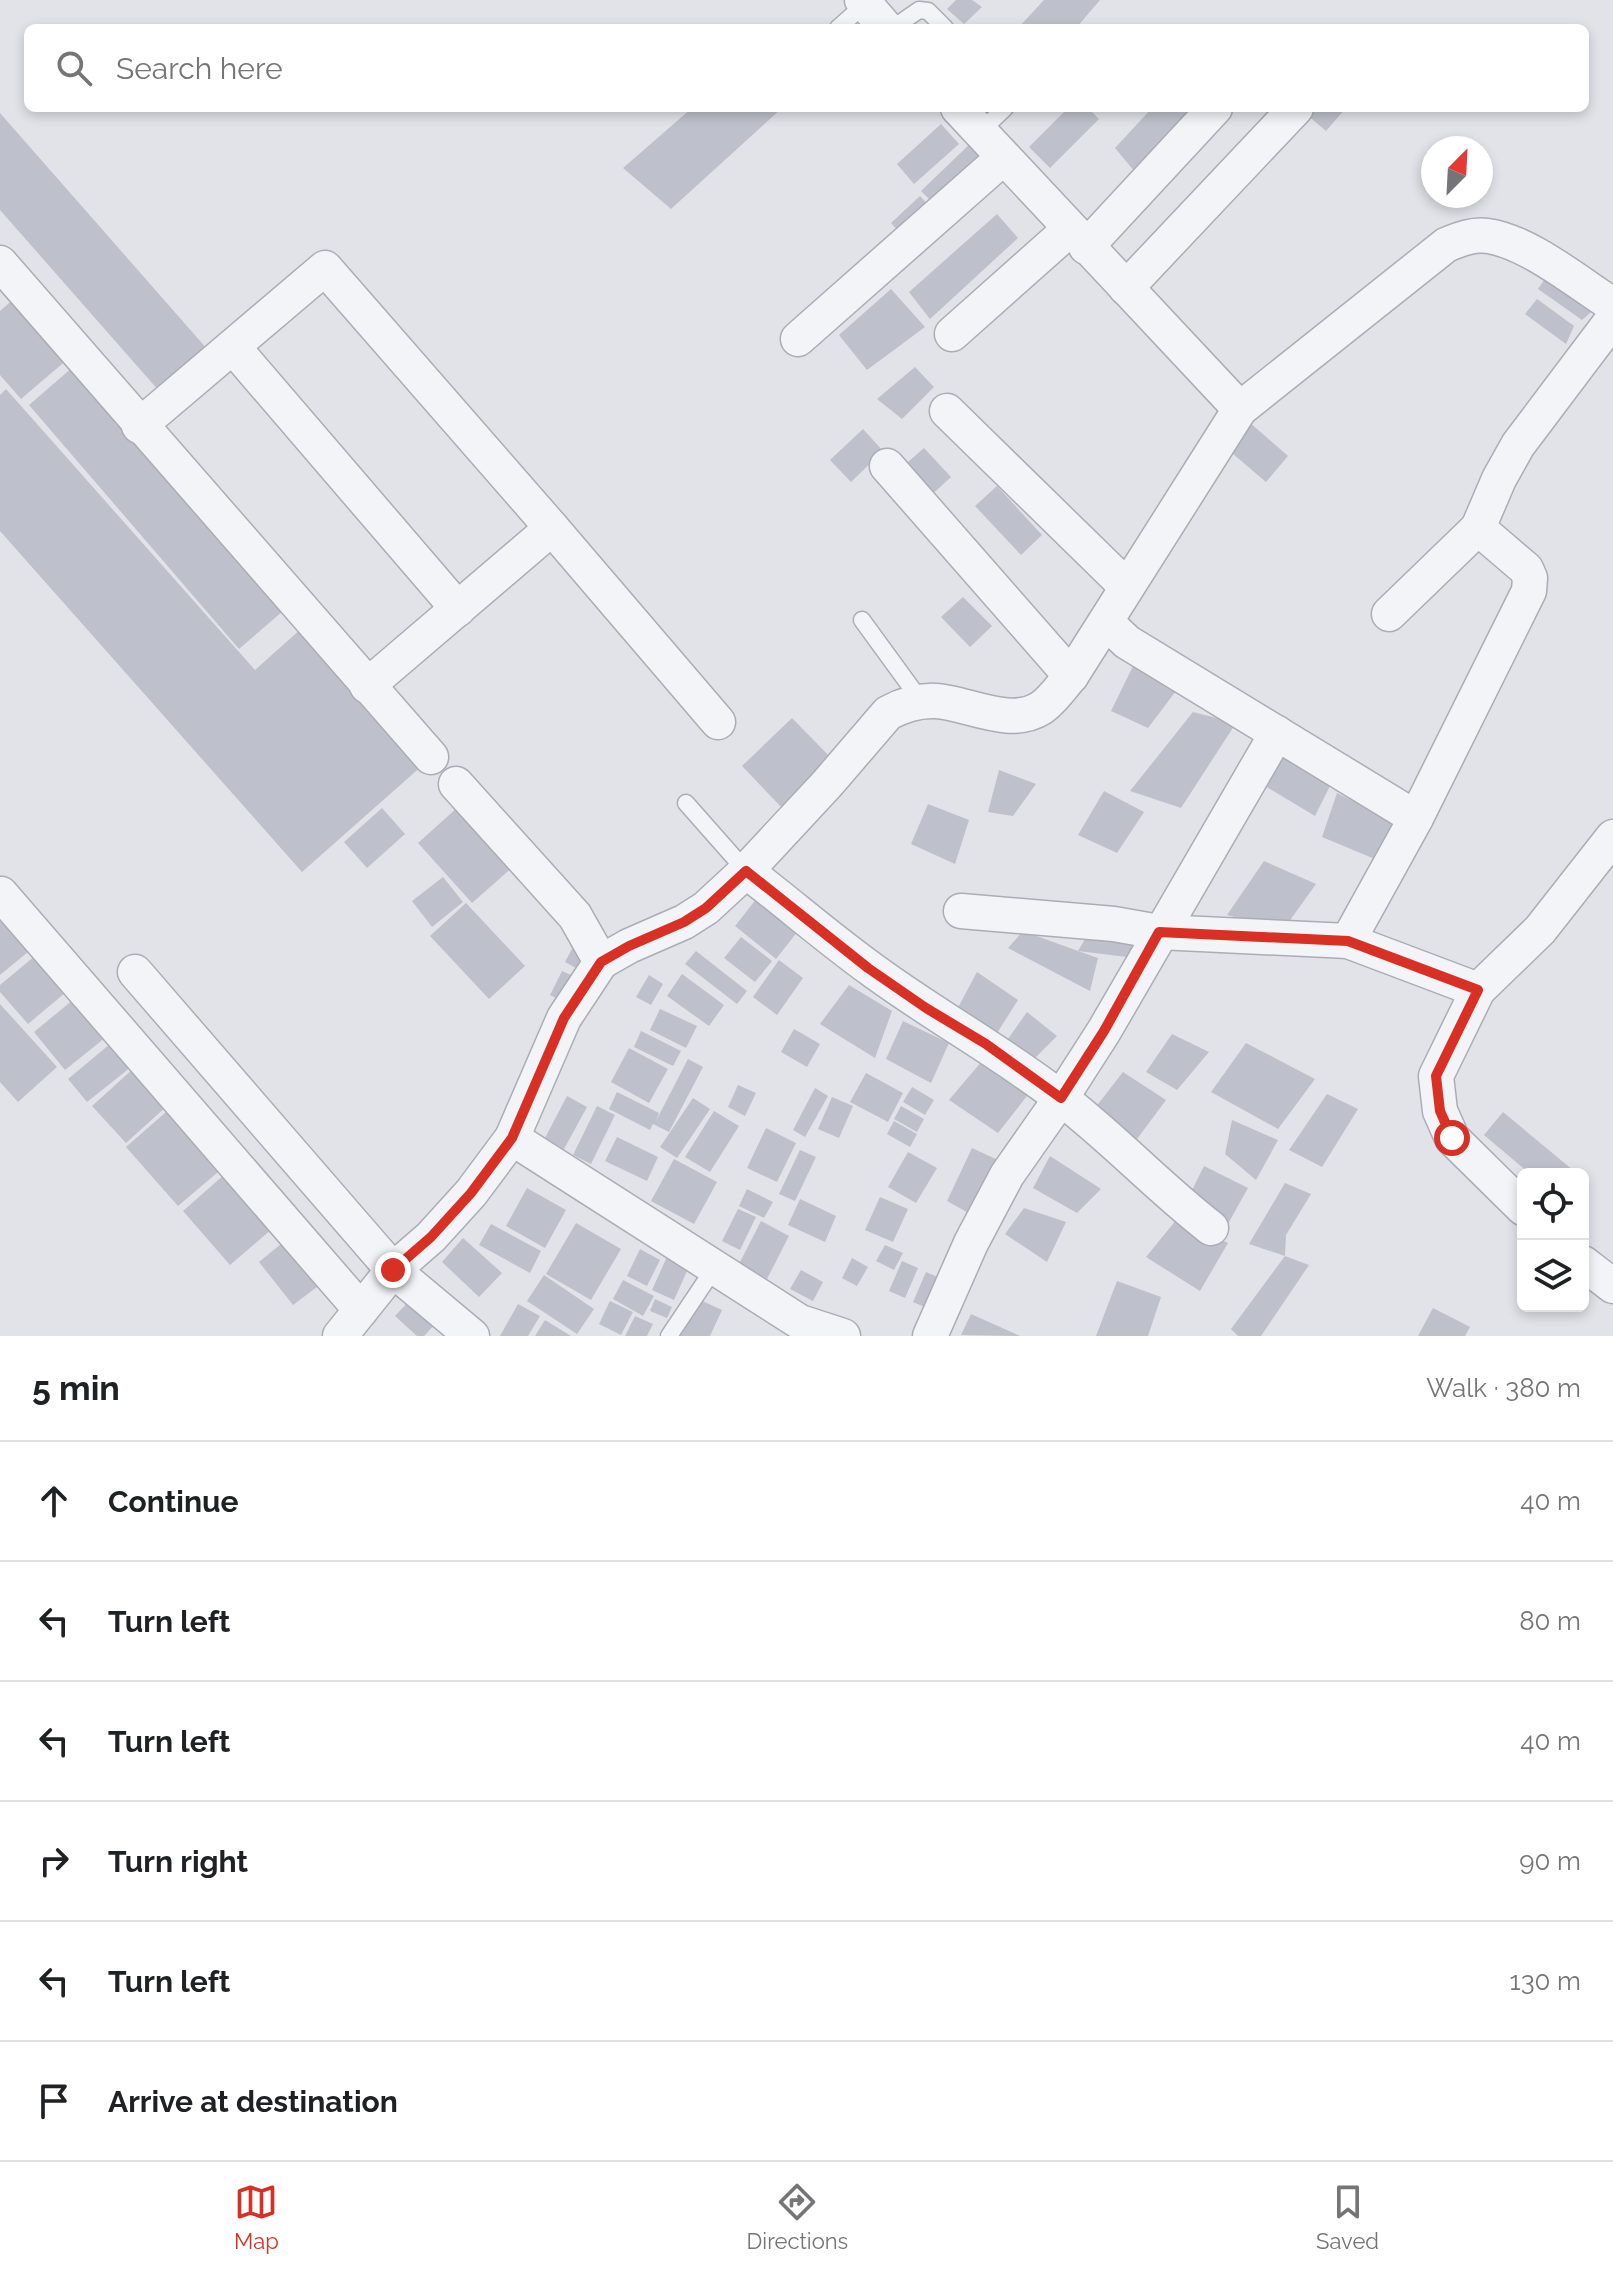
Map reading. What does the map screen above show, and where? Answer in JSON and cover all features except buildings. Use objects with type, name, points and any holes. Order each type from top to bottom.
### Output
[{"type":"street","points":[[952,334],[1078,238],[1211,112]]},
{"type":"street","points":[[1126,288],[1292,112]]},
{"type":"street","points":[[969,120],[1240,409]]},
{"type":"street","points":[[798,339],[1003,158]]},
{"type":"street","points":[[456,784],[589,941],[629,946],[695,915],[746,871],[888,713],[900,706],[939,701],[1001,715],[1027,714],[1042,708],[1071,676],[1240,409],[1446,245],[1468,236],[1489,236],[1514,244],[1613,305]]},
{"type":"street","points":[[0,263],[139,426],[431,757]]},
{"type":"street","points":[[139,426],[325,268],[718,722]]},
{"type":"street","points":[[1389,614],[1478,528],[1518,445],[1613,319]]},
{"type":"street","points":[[233,347],[458,609]]},
{"type":"street","points":[[947,411],[1126,586]]},
{"type":"street","points":[[887,466],[1071,676]]},
{"type":"street","points":[[367,686],[552,528]]},
{"type":"street","points":[[1348,941],[1416,818],[1529,591],[1530,578],[1526,569],[1478,528]]},
{"type":"street","points":[[1106,622],[1127,642],[1416,818]]},
{"type":"street","points":[[930,1336],[971,1243],[1007,1175],[1104,1031],[1277,733]]},
{"type":"street","points":[[1517,1202],[1452,1138],[1440,1111],[1436,1076],[1478,990],[1540,930],[1613,837]]},
{"type":"street","points":[[746,871],[868,968],[986,1044],[1061,1098],[1211,1228]]},
{"type":"street","points":[[1,894],[350,1323],[393,1270],[431,1237],[471,1193],[512,1138],[564,1018],[589,941]]},
{"type":"street","points":[[961,911],[1114,924],[1159,932],[1348,941],[1478,990]]},
{"type":"street","points":[[135,972],[393,1270],[472,1336]]},
{"type":"street","points":[[512,1138],[800,1322],[843,1336]]},
{"type":"street","points":[[1589,1268],[1613,1286]]},
{"type":"lane","points":[[899,24],[919,10],[928,11],[941,24]]},
{"type":"lane","points":[[846,24],[871,11]]},
{"type":"lane","points":[[969,120],[993,112]]},
{"type":"lane","points":[[862,620],[921,701]]},
{"type":"lane","points":[[686,803],[746,871]]},
{"type":"lane","points":[[669,1336],[715,1267]]},
{"type":"route","points":[[393,1270],[431,1237],[471,1193],[512,1138],[564,1018],[601,962],[684,922],[706,908],[746,871],[868,968],[986,1044],[1061,1098],[1104,1031],[1159,932],[1348,941],[1478,990],[1436,1076],[1440,1111],[1452,1138]]}]
